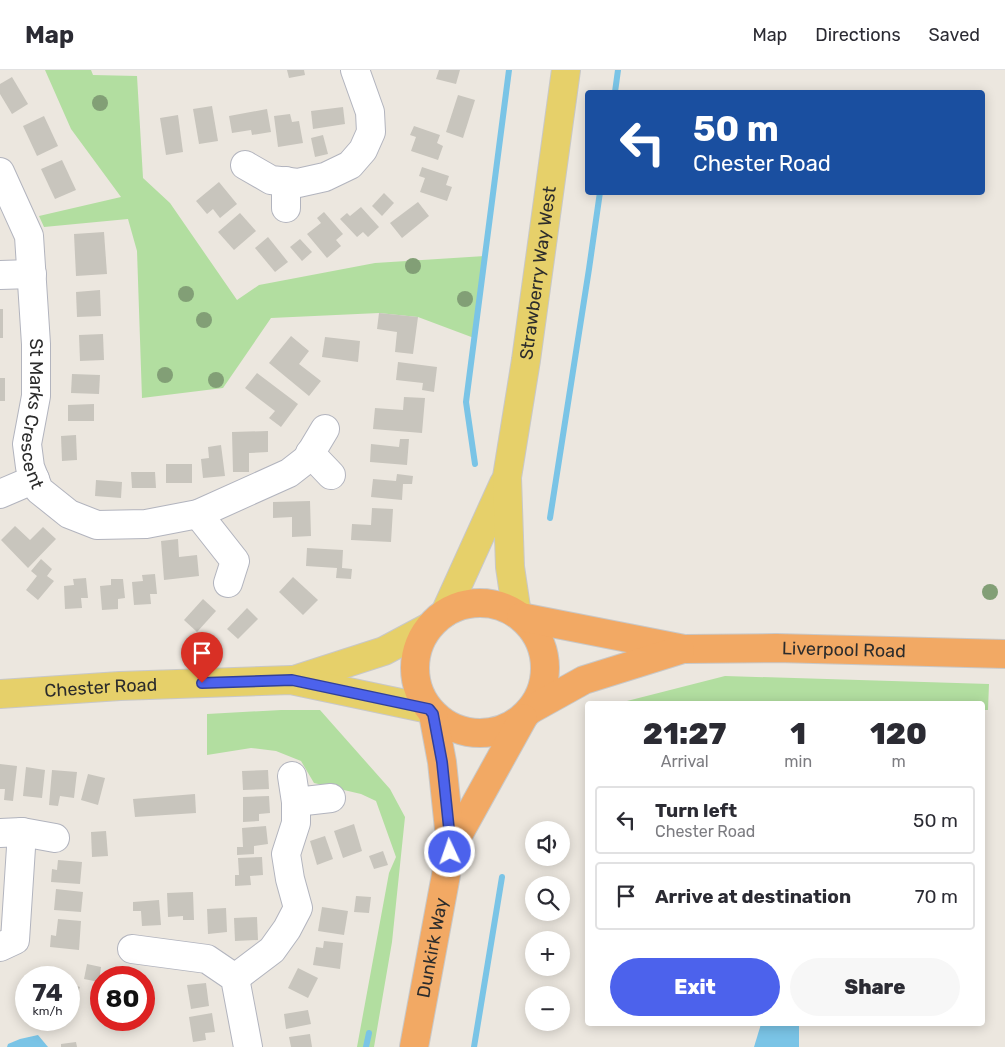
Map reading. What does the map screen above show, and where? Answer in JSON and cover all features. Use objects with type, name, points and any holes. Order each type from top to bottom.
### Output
[{"type":"highway","points":[[487,603],[502,607],[519,615],[535,632],[543,650],[546,673],[540,695],[527,714],[502,730],[472,734],[451,727],[431,712],[418,690],[415,670],[417,650],[437,620],[465,604],[487,603]]},
{"type":"highway","name":"Liverpool Road","points":[[519,615],[684,649],[776,648],[1005,654]]},
{"type":"highway","name":"Liverpool Road","points":[[527,714],[584,680],[684,649]]},
{"type":"highway","name":"Dunkirk Way","points":[[414,1047],[451,848],[442,762],[431,712]]},
{"type":"highway","name":"Dunkirk Way","points":[[451,848],[527,714]]},
{"type":"main road","name":"Strawberry Way West","points":[[519,615],[510,567],[507,477],[526,360],[566,70]]},
{"type":"main road","name":"Strawberry Way West","points":[[437,620],[507,477]]},
{"type":"main road","name":"Chester Road","points":[[292,680],[384,651],[437,620]]},
{"type":"main road","name":"Chester Road","points":[[0,694],[120,686],[292,680],[431,712]]},
{"type":"street","points":[[245,165],[271,180],[298,183],[325,177],[350,165],[363,150],[371,132],[370,112],[355,70]]},
{"type":"street","name":"St Marks Crescent","points":[[0,172],[29,236],[36,344],[36,396],[27,444],[30,467],[39,490],[69,514],[97,525],[146,524],[198,514],[289,473],[306,459],[325,429]]},
{"type":"street","points":[[286,182],[286,208]]},
{"type":"street","points":[[0,275],[32,274]]},
{"type":"street","points":[[310,454],[331,474]]},
{"type":"street","points":[[0,494],[34,479]]},
{"type":"street","points":[[198,514],[240,569]]},
{"type":"street","points":[[235,978],[272,950],[287,929],[298,908],[290,879],[286,854],[296,823],[294,789],[331,798]]},
{"type":"street","points":[[14,947],[11,833],[55,838]]},
{"type":"street","points":[[132,949],[207,958],[235,978],[248,1047]]},
{"type":"green space","points":[[45,70],[91,70],[93,75],[137,76],[143,178],[170,203],[237,300],[259,285],[375,263],[485,256],[474,338],[418,317],[379,313],[271,318],[223,388],[142,398],[137,251],[128,219],[44,227],[39,216],[121,197],[71,129]]},
{"type":"green space","points":[[725,676],[989,684],[988,710],[985,710],[985,701],[627,701]]},
{"type":"green space","points":[[320,710],[390,789],[405,817],[392,942],[374,1047],[357,1047],[389,873],[396,857],[376,801],[361,794],[314,783],[301,761],[276,751],[251,748],[207,755],[207,714]]},
{"type":"water","points":[[760,1026],[799,1026],[799,1047],[754,1047]]},
{"type":"water","points":[[38,1035],[48,1047],[7,1047],[8,1044],[20,1039]]},
{"type":"building","points":[[287,70],[304,70],[305,75],[289,78]]},
{"type":"building","points":[[439,70],[460,70],[456,84],[436,79]]},
{"type":"building","points":[[12,77],[28,104],[12,114],[0,94],[0,84]]},
{"type":"building","points":[[458,95],[475,100],[463,138],[446,132]]},
{"type":"building","points":[[212,106],[218,141],[199,144],[193,109]]},
{"type":"building","points":[[343,107],[345,124],[313,129],[311,111]]},
{"type":"building","points":[[267,109],[271,132],[252,135],[251,130],[232,133],[229,116]]},
{"type":"building","points":[[290,114],[292,122],[299,121],[303,143],[278,147],[274,116]]},
{"type":"building","points":[[178,115],[183,152],[166,155],[160,118]]},
{"type":"building","points":[[44,116],[58,146],[37,156],[23,126]]},
{"type":"building","points":[[414,126],[440,135],[437,143],[443,146],[438,160],[411,151],[416,137],[410,135]]},
{"type":"building","points":[[323,135],[328,154],[315,157],[311,138]]},
{"type":"building","points":[[62,160],[76,190],[55,199],[41,169]]},
{"type":"building","points":[[422,167],[449,176],[446,185],[452,187],[447,201],[420,192],[425,178],[419,176]]},
{"type":"building","points":[[219,182],[237,204],[220,218],[213,209],[207,214],[196,201]]},
{"type":"building","points":[[384,193],[394,203],[382,216],[372,206]]},
{"type":"building","points":[[418,202],[429,216],[402,238],[390,223]]},
{"type":"building","points":[[361,207],[379,227],[368,237],[363,232],[357,237],[340,219],[347,213],[350,216]]},
{"type":"building","points":[[324,212],[343,234],[336,240],[341,246],[327,258],[307,234],[321,223],[317,218]]},
{"type":"building","points":[[240,213],[256,231],[234,250],[218,232]]},
{"type":"building","points":[[104,232],[107,274],[76,276],[74,234]]},
{"type":"building","points":[[268,237],[288,262],[275,272],[255,248]]},
{"type":"building","points":[[300,239],[312,252],[302,261],[290,247]]},
{"type":"building","points":[[100,290],[101,316],[77,317],[76,292]]},
{"type":"building","points":[[0,309],[3,309],[3,338],[0,338]]},
{"type":"building","points":[[379,313],[418,317],[413,354],[395,352],[397,332],[377,329]]},
{"type":"building","points":[[103,334],[104,360],[80,361],[79,335]]},
{"type":"building","points":[[291,336],[309,351],[299,364],[321,381],[309,396],[269,363]]},
{"type":"building","points":[[325,337],[360,341],[358,362],[322,357]]},
{"type":"building","points":[[398,362],[437,367],[434,392],[422,390],[423,383],[396,380]]},
{"type":"building","points":[[257,373],[298,404],[281,427],[269,418],[275,411],[245,388]]},
{"type":"building","points":[[72,374],[100,375],[99,394],[71,393]]},
{"type":"building","points":[[0,378],[5,378],[5,401],[0,401]]},
{"type":"building","points":[[404,397],[425,398],[422,433],[373,429],[375,408],[403,410]]},
{"type":"building","points":[[94,404],[94,421],[68,421],[68,405]]},
{"type":"building","points":[[268,431],[268,452],[249,453],[249,472],[233,472],[232,432]]},
{"type":"building","points":[[76,435],[77,460],[62,461],[61,436]]},
{"type":"building","points":[[400,439],[409,439],[407,465],[370,462],[371,444],[399,447]]},
{"type":"building","points":[[221,445],[225,476],[203,478],[201,459],[209,458],[208,447]]},
{"type":"building","points":[[166,464],[192,464],[192,483],[166,483]]},
{"type":"building","points":[[131,472],[155,472],[156,488],[132,488]]},
{"type":"building","points":[[397,474],[413,476],[412,484],[403,484],[402,500],[371,497],[373,479],[396,481]]},
{"type":"building","points":[[96,480],[122,482],[121,498],[95,496]]},
{"type":"building","points":[[310,501],[311,536],[292,537],[292,517],[273,518],[273,502]]},
{"type":"building","points":[[372,508],[393,509],[391,542],[351,540],[352,524],[371,525]]},
{"type":"building","points":[[15,526],[30,540],[43,527],[56,539],[28,568],[1,540]]},
{"type":"building","points":[[178,539],[179,557],[197,555],[199,576],[164,580],[161,541]]},
{"type":"building","points":[[307,548],[343,550],[342,568],[352,569],[351,579],[336,578],[337,568],[306,566]]},
{"type":"building","points":[[41,559],[52,569],[47,576],[54,581],[38,600],[26,590],[37,576],[31,571]]},
{"type":"building","points":[[155,574],[157,594],[150,594],[151,604],[134,605],[132,582],[143,581],[142,575]]},
{"type":"building","points":[[293,577],[318,600],[303,615],[279,592]]},
{"type":"building","points":[[86,578],[88,598],[81,598],[82,608],[65,609],[64,586],[74,585],[73,579]]},
{"type":"building","points":[[111,579],[123,579],[125,598],[118,599],[118,609],[102,610],[100,586],[111,585]]},
{"type":"building","points":[[203,599],[216,611],[197,632],[184,620]]},
{"type":"building","points":[[247,608],[258,619],[238,639],[227,629]]},
{"type":"building","points":[[0,764],[17,766],[13,801],[4,800],[5,789],[0,789]]},
{"type":"building","points":[[26,767],[45,770],[42,798],[23,796]]},
{"type":"building","points":[[52,770],[77,772],[74,798],[60,796],[58,806],[49,805]]},
{"type":"building","points":[[268,770],[269,789],[243,790],[242,771]]},
{"type":"building","points":[[88,774],[105,778],[98,805],[81,800]]},
{"type":"building","points":[[195,794],[196,813],[135,817],[133,799]]},
{"type":"building","points":[[269,796],[270,813],[259,814],[259,821],[243,822],[243,797]]},
{"type":"building","points":[[354,824],[362,851],[343,858],[334,831]]},
{"type":"building","points":[[266,826],[268,844],[254,846],[254,854],[237,855],[237,847],[243,847],[242,828]]},
{"type":"building","points":[[106,831],[108,856],[92,857],[91,832]]},
{"type":"building","points":[[325,836],[333,859],[317,865],[310,841]]},
{"type":"building","points":[[383,851],[388,865],[374,869],[369,856]]},
{"type":"building","points":[[262,857],[263,875],[250,876],[251,885],[235,886],[235,875],[239,875],[238,858]]},
{"type":"building","points":[[58,860],[82,862],[80,884],[51,882],[52,869],[57,870]]},
{"type":"building","points":[[56,889],[83,892],[81,912],[54,910]]},
{"type":"building","points":[[193,892],[194,920],[183,920],[183,916],[168,917],[167,893]]},
{"type":"building","points":[[356,896],[371,897],[369,913],[354,912]]},
{"type":"building","points":[[159,900],[161,925],[142,926],[141,911],[133,911],[133,902]]},
{"type":"building","points":[[322,907],[348,911],[344,935],[318,931]]},
{"type":"building","points":[[226,908],[227,932],[208,934],[207,909]]},
{"type":"building","points":[[257,917],[258,940],[235,941],[234,918]]},
{"type":"building","points":[[58,919],[81,921],[79,950],[50,947],[51,935],[56,936]]},
{"type":"building","points":[[324,941],[343,943],[340,969],[313,965],[316,947],[323,948]]},
{"type":"building","points":[[87,964],[96,966],[90,966],[90,980],[84,979]]},
{"type":"building","points":[[298,968],[318,978],[308,998],[288,988]]},
{"type":"building","points":[[206,983],[209,1006],[191,1009],[187,985]]},
{"type":"building","points":[[308,1010],[311,1024],[286,1029],[284,1014]]},
{"type":"building","points":[[212,1013],[215,1032],[205,1033],[206,1040],[193,1042],[189,1017]]},
{"type":"building","points":[[310,1034],[312,1047],[291,1047],[289,1037]]},
{"type":"building","points":[[76,1042],[77,1047],[61,1047],[61,1044]]},
{"type":"waterway","points":[[475,464],[466,402],[509,70]]},
{"type":"waterway","points":[[615,90],[618,70]]},
{"type":"waterway","points":[[550,518],[600,195]]},
{"type":"waterway","points":[[474,1047],[502,877]]},
{"type":"waterway","points":[[366,1047],[369,1033]]},
{"type":"route","points":[[202,683],[292,680],[429,709],[433,714],[442,762],[450,852]]}]
